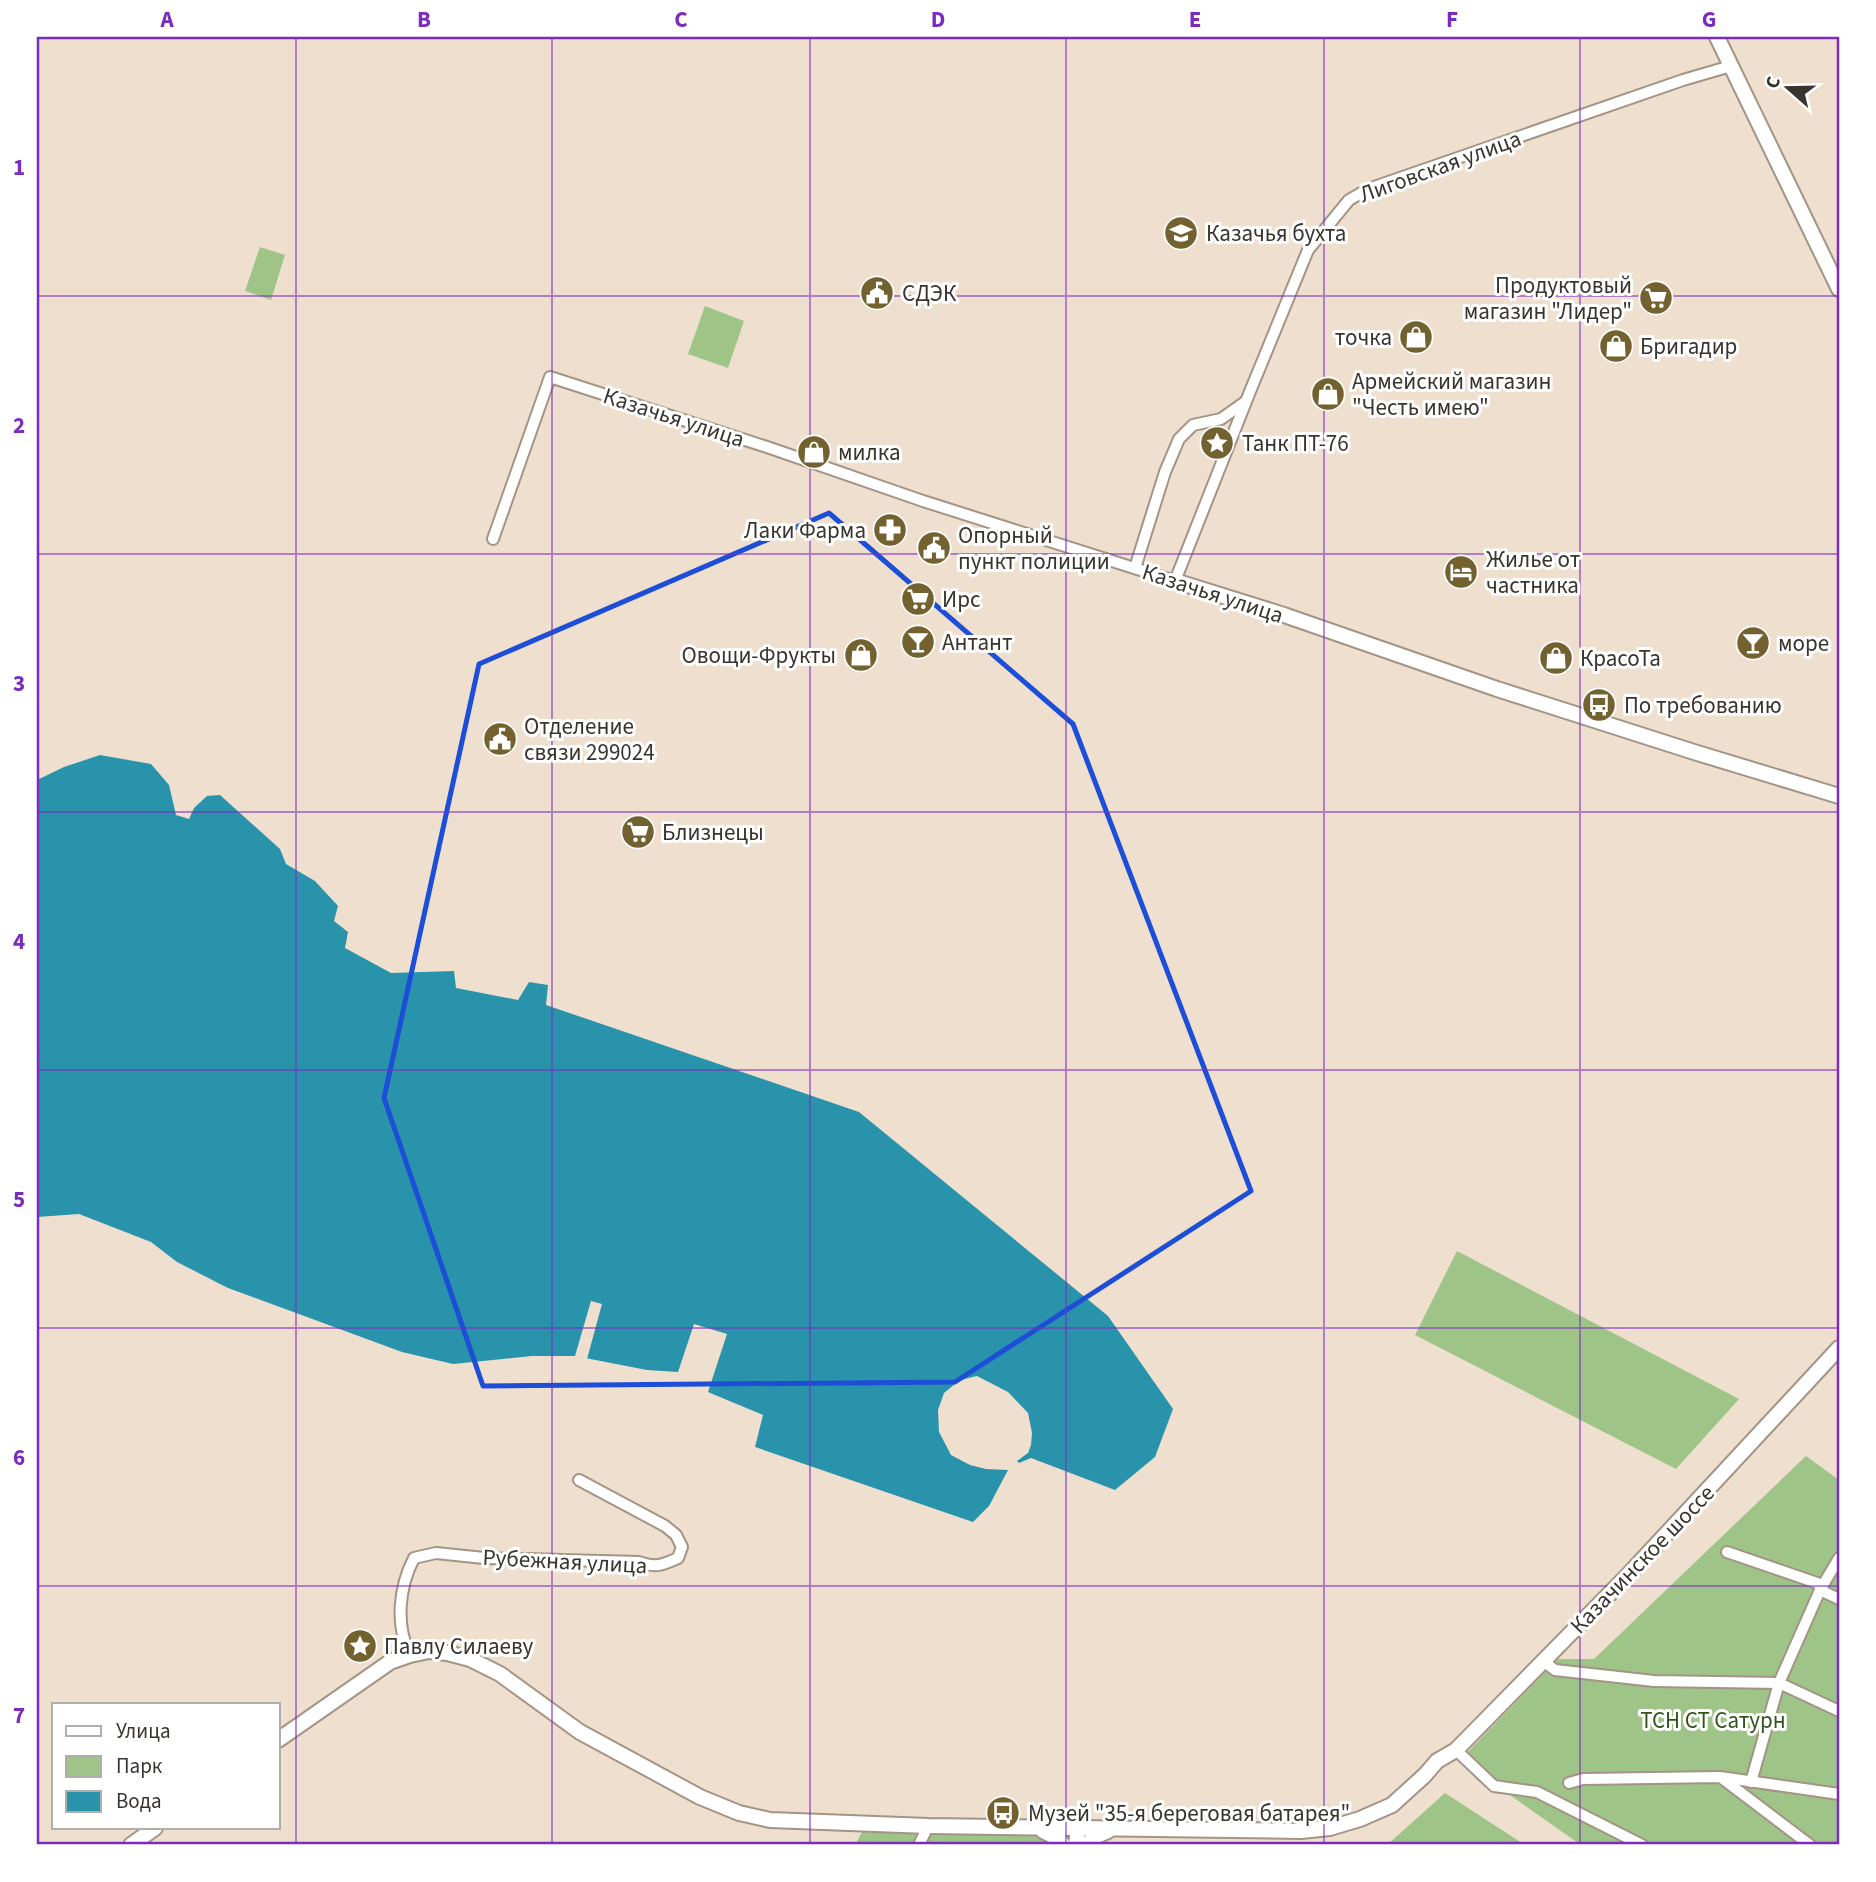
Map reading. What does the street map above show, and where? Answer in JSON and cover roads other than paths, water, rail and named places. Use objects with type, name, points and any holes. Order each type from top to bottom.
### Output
[{"type":"main road","points":[[1717,37],[1839,289]]},
{"type":"main road","name":"Казачья улица","points":[[1175,581],[1284,615],[1497,689],[1839,796]]},
{"type":"main road","name":"Казачинское шоссе","points":[[280,1739],[390,1662],[429,1651],[470,1660],[500,1674],[580,1732],[700,1797],[739,1813],[770,1820],[1077,1829],[1301,1831],[1331,1828],[1392,1805],[1437,1761],[1457,1750],[1630,1573],[1839,1348]]},
{"type":"main road","points":[[1032,1828],[1051,1834],[1063,1845]]},
{"type":"main road","points":[[131,1845],[154,1829]]},
{"type":"main road","points":[[1076,1845],[1077,1829]]},
{"type":"main road","points":[[1086,1845],[1094,1838],[1115,1829]]},
{"type":"street","name":"Лиговская улица","points":[[1175,581],[1308,250],[1349,200],[1368,189],[1683,80],[1731,66]]},
{"type":"street","name":"Казачья улица","points":[[493,539],[550,377],[923,501],[1175,581]]},
{"type":"street","points":[[1135,568],[1165,472],[1179,439],[1193,425],[1221,419],[1245,402]]},
{"type":"street","name":"Рубежная улица","points":[[410,1655],[399,1619],[407,1572],[414,1558],[436,1553],[484,1558],[639,1562],[652,1567],[678,1558],[682,1547],[676,1535],[665,1526],[579,1480]]},
{"type":"street","points":[[1727,1552],[1821,1588],[1839,1599]]},
{"type":"street","points":[[1751,1782],[1779,1683],[1821,1588],[1839,1558]]},
{"type":"street","points":[[1543,1661],[1555,1670],[1654,1681],[1779,1683],[1839,1711]]},
{"type":"street","points":[[1457,1750],[1494,1786],[1538,1792],[1642,1845]]},
{"type":"street","points":[[1720,1777],[1810,1845]]},
{"type":"street","points":[[1569,1783],[1583,1779],[1720,1777],[1839,1794]]},
{"type":"street","points":[[919,1845],[928,1826]]},
{"type":"water","points":[[100,755],[151,764],[169,785],[176,815],[189,819],[194,808],[207,796],[220,795],[280,849],[286,864],[315,881],[338,906],[334,921],[348,932],[345,948],[391,973],[454,971],[456,988],[518,1000],[529,982],[548,985],[546,1005],[859,1112],[1108,1316],[1173,1409],[1155,1457],[1115,1490],[1031,1458],[1019,1463],[1017,1461],[1028,1453],[1031,1445],[1032,1433],[1028,1413],[1008,1392],[977,1376],[960,1380],[944,1393],[938,1410],[939,1432],[951,1455],[970,1465],[1008,1470],[989,1506],[973,1522],[755,1447],[763,1415],[708,1392],[727,1334],[694,1324],[678,1372],[647,1370],[575,1356],[532,1356],[453,1364],[402,1352],[228,1288],[177,1262],[151,1242],[79,1214],[37,1217],[37,780],[64,767]]},
{"type":"place","name":"Казачья бухта","points":[[1181,233]]},
{"type":"place","name":"СДЭК","points":[[877,293]]},
{"type":"place","name":"Продуктовый магазин \"Лидер\"","points":[[1656,298]]},
{"type":"place","name":"точка","points":[[1416,337]]},
{"type":"place","name":"Бригадир","points":[[1616,346]]},
{"type":"place","name":"Армейский магазин \"Честь имею\"","points":[[1328,394]]},
{"type":"place","name":"Танк ПТ-76","points":[[1217,443]]},
{"type":"place","name":"милка","points":[[814,452]]},
{"type":"place","name":"Лаки Фарма","points":[[890,530]]},
{"type":"place","name":"Опорный пункт полиции","points":[[934,548]]},
{"type":"place","name":"Жилье от частника","points":[[1461,572]]},
{"type":"place","name":"Ирс","points":[[918,599]]},
{"type":"place","name":"Антант","points":[[918,642]]},
{"type":"place","name":"море","points":[[1753,643]]},
{"type":"place","name":"Овощи-Фрукты","points":[[861,655]]},
{"type":"place","name":"КрасоТа","points":[[1556,658]]},
{"type":"place","name":"По требованию","points":[[1599,705]]},
{"type":"place","name":"Отделение связи 299024","points":[[500,739]]},
{"type":"place","name":"Близнецы","points":[[638,832]]},
{"type":"place","name":"Павлу Силаеву","points":[[360,1646]]},
{"type":"place","name":"Музей \"35-я береговая батарея\"","points":[[1003,1813]]},
{"type":"park label","name":"ТСН СТ Сатурн","points":[[1713,1720]]}]
